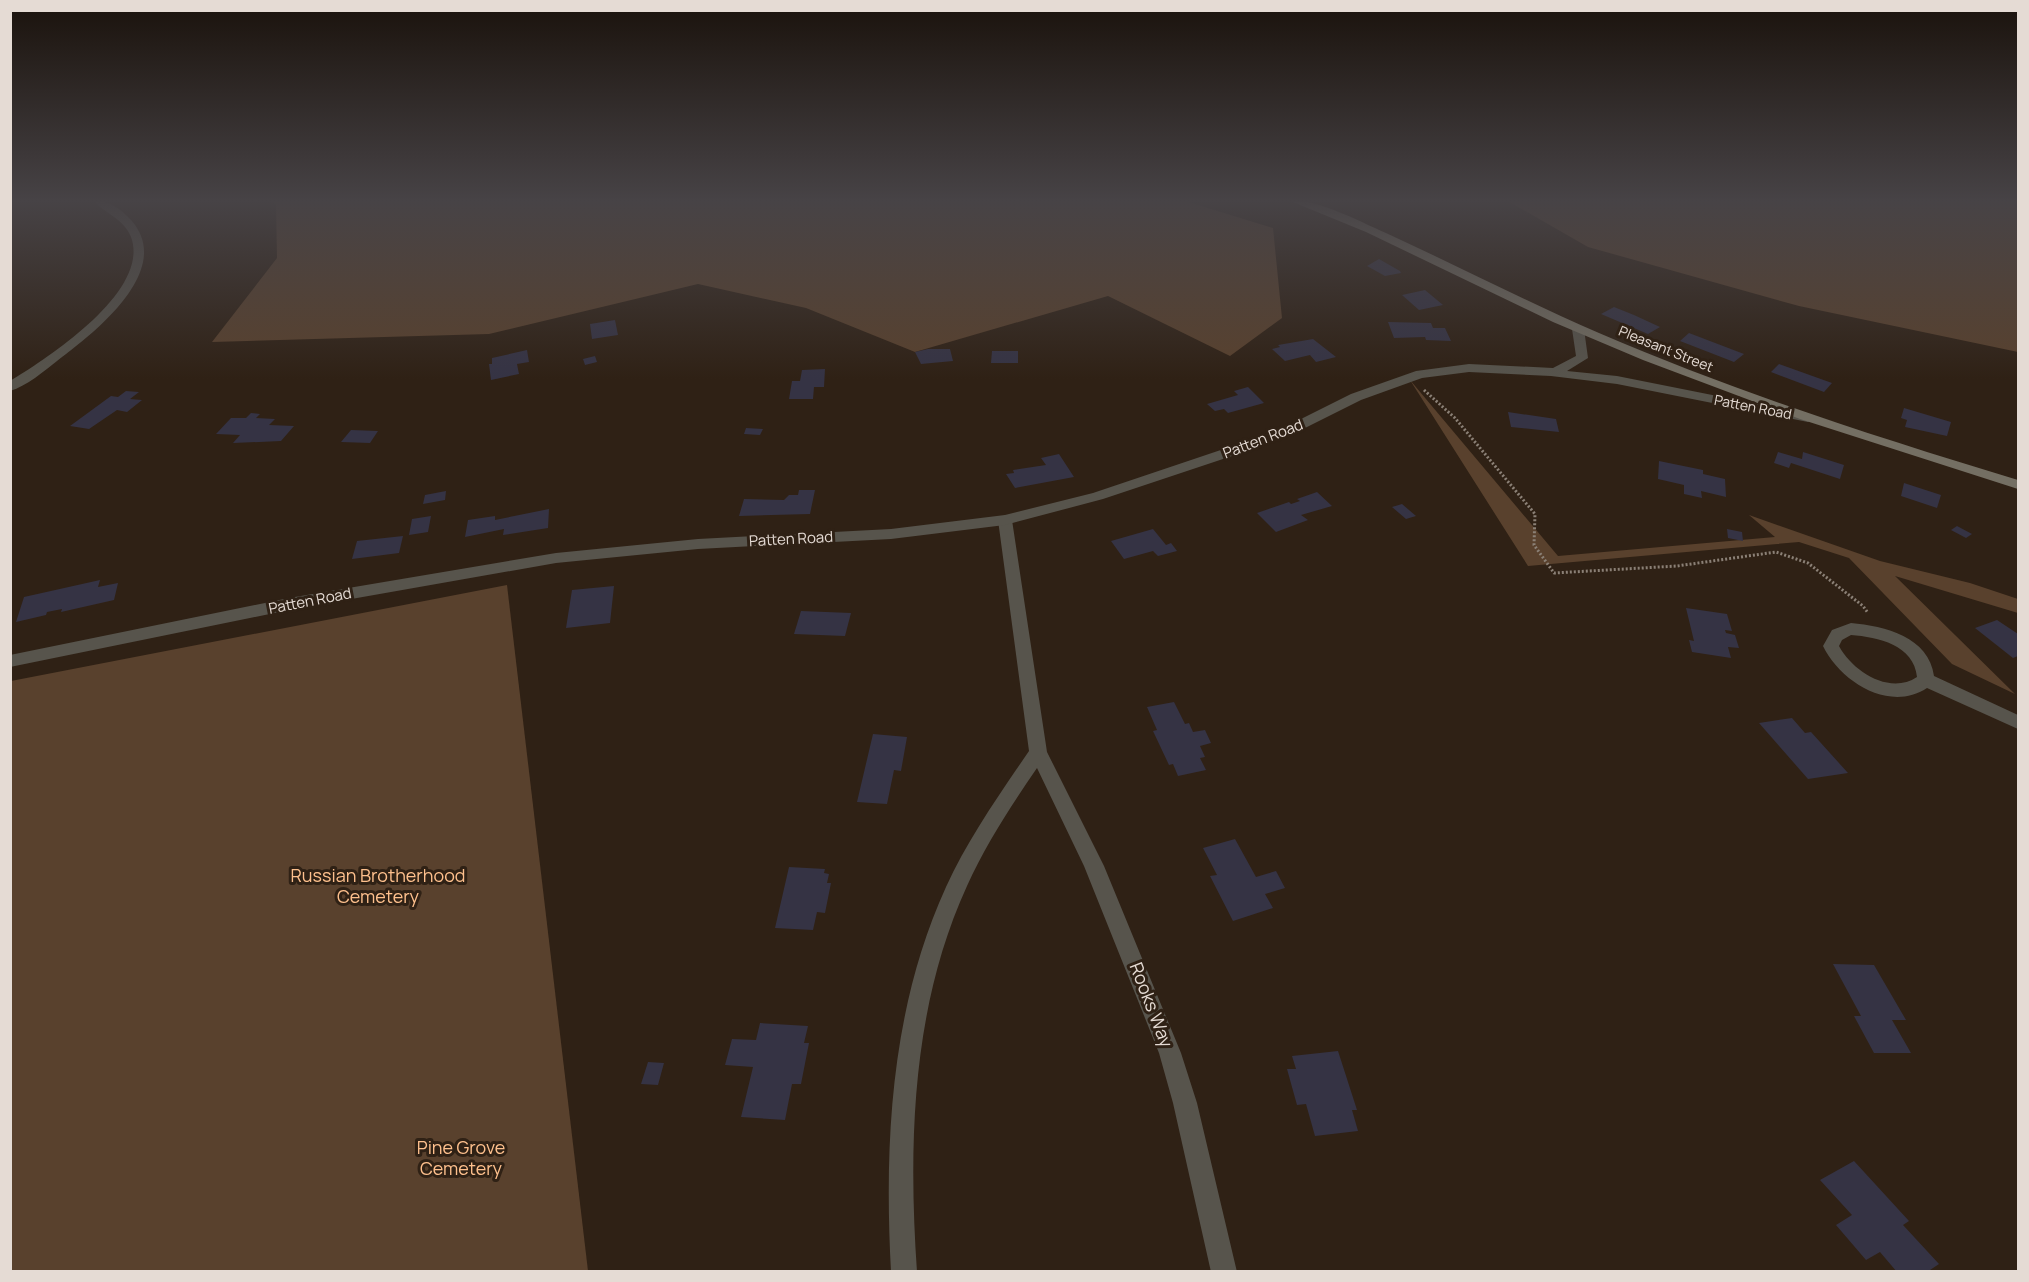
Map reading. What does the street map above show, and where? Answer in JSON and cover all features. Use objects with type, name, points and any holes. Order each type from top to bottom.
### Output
[{"type":"main road","name":"Pleasant Street","points":[[1437,260],[1578,329],[1673,370],[1809,418],[2019,485]]},
{"type":"street","points":[[10,387],[42,367],[107,315],[137,266],[138,260]]},
{"type":"street","points":[[1555,372],[1582,358],[1578,329]]},
{"type":"street","name":"Patten Road","points":[[10,661],[289,604],[532,561],[688,545],[891,534],[1005,520],[1146,482],[1282,434],[1356,398],[1420,374],[1469,368],[1555,372],[1617,380],[1809,418]]},
{"type":"street","name":"Rooks Way","points":[[1005,520],[1038,752],[1094,866],[1170,1053],[1185,1103],[1224,1272]]},
{"type":"street","points":[[1851,629],[1882,634],[1898,641],[1922,660],[1927,671],[1926,680],[1920,686],[1910,690],[1882,687],[1853,674],[1834,655],[1831,646],[1833,638],[1840,632],[1851,629]]},
{"type":"street","points":[[1926,680],[2019,722]]},
{"type":"street","points":[[904,1272],[901,1145],[909,1056],[925,980],[947,909],[963,874],[986,831],[1038,752]]},
{"type":"path","points":[[1409,379],[1434,396],[1455,418],[1535,514],[1534,545],[1554,573],[1677,566],[1776,552],[1808,563],[1863,606],[1882,634]]},
{"type":"green space","points":[[276,260],[1276,260],[1282,318],[1230,356],[1108,296],[915,352],[806,308],[698,284],[489,334],[212,342]]},
{"type":"green space","points":[[1634,260],[2018,260],[2018,352],[1799,306]]},
{"type":"green space","points":[[1410,380],[1558,556],[1775,537],[1749,515],[1880,561],[1970,583],[2018,599],[2018,613],[1895,576],[2015,694],[1952,664],[1849,558],[1799,542],[1528,566]]},
{"type":"green space","points":[[507,585],[588,1271],[11,1271],[11,681]]},
{"type":"building","points":[[1380,260],[1401,273],[1385,276],[1367,266]]},
{"type":"building","points":[[1425,290],[1443,305],[1419,310],[1402,295]]},
{"type":"building","points":[[1614,307],[1660,327],[1648,334],[1601,314]]},
{"type":"building","points":[[615,320],[618,335],[592,339],[590,324]]},
{"type":"building","points":[[1388,322],[1431,323],[1433,328],[1445,328],[1451,341],[1426,340],[1425,337],[1394,338]]},
{"type":"building","points":[[1689,333],[1744,354],[1734,362],[1680,341]]},
{"type":"building","points":[[1313,339],[1336,357],[1316,362],[1310,355],[1285,361],[1272,349],[1280,347],[1278,345]]},
{"type":"building","points":[[928,349],[950,349],[953,361],[921,364],[915,352]]},
{"type":"building","points":[[527,350],[529,362],[517,364],[519,374],[491,380],[489,364],[492,364],[492,358]]},
{"type":"building","points":[[992,351],[1018,351],[1018,363],[991,363]]},
{"type":"building","points":[[595,356],[597,362],[585,365],[583,359]]},
{"type":"building","points":[[1779,364],[1832,383],[1824,392],[1771,372]]},
{"type":"building","points":[[825,369],[824,387],[814,387],[813,399],[789,399],[792,381],[800,381],[802,370]]},
{"type":"building","points":[[1248,387],[1264,403],[1228,413],[1224,409],[1215,411],[1207,404],[1238,395],[1234,391]]},
{"type":"building","points":[[126,391],[139,392],[130,399],[142,400],[127,412],[117,410],[89,429],[70,426],[111,396],[118,397]]},
{"type":"building","points":[[1904,408],[1951,422],[1947,436],[1905,427],[1907,420],[1901,418]]},
{"type":"building","points":[[1508,412],[1556,419],[1559,432],[1511,427]]},
{"type":"building","points":[[251,413],[260,414],[256,418],[275,419],[269,425],[294,426],[281,441],[233,443],[240,435],[216,434],[231,418],[246,418]]},
{"type":"building","points":[[746,428],[763,429],[760,435],[744,434]]},
{"type":"building","points":[[351,430],[378,431],[370,443],[341,442]]},
{"type":"building","points":[[1778,452],[1802,459],[1803,452],[1844,465],[1840,479],[1791,463],[1789,468],[1774,463]]},
{"type":"building","points":[[1059,454],[1074,477],[1015,488],[1006,474],[1014,473],[1013,470],[1046,465],[1041,458]]},
{"type":"building","points":[[1659,461],[1703,470],[1703,474],[1725,479],[1726,497],[1701,491],[1702,498],[1684,494],[1684,485],[1658,479]]},
{"type":"building","points":[[1904,483],[1941,495],[1937,508],[1901,496]]},
{"type":"building","points":[[799,490],[815,490],[810,514],[739,516],[744,499],[784,500],[789,495],[798,495]]},
{"type":"building","points":[[446,491],[445,500],[423,504],[425,495]]},
{"type":"building","points":[[1317,492],[1332,506],[1301,515],[1308,520],[1276,532],[1257,513],[1289,502],[1291,504],[1300,501],[1297,499]]},
{"type":"building","points":[[1402,504],[1416,516],[1406,519],[1392,507]]},
{"type":"building","points":[[549,509],[548,528],[503,535],[504,529],[465,537],[468,520],[495,516],[495,520]]},
{"type":"building","points":[[431,516],[428,532],[409,535],[412,519]]},
{"type":"building","points":[[1957,526],[1972,534],[1966,538],[1951,530]]},
{"type":"building","points":[[1153,529],[1166,545],[1171,543],[1177,551],[1158,556],[1153,551],[1124,559],[1111,541]]},
{"type":"building","points":[[1727,529],[1742,532],[1743,541],[1728,538]]},
{"type":"building","points":[[403,536],[399,553],[352,559],[357,541]]},
{"type":"building","points":[[100,580],[98,587],[118,583],[114,600],[61,612],[62,609],[47,612],[46,615],[16,622],[24,597]]},
{"type":"building","points":[[614,586],[610,623],[566,628],[572,590]]},
{"type":"building","points":[[1686,608],[1727,614],[1732,631],[1725,630],[1726,633],[1735,635],[1739,648],[1728,647],[1731,658],[1692,652],[1689,640],[1694,641]]},
{"type":"building","points":[[801,611],[851,613],[845,636],[794,634]]},
{"type":"building","points":[[1997,620],[2018,634],[2018,656],[2013,658],[1975,628]]},
{"type":"building","points":[[1174,702],[1185,724],[1189,723],[1193,732],[1205,730],[1211,743],[1200,746],[1205,757],[1200,758],[1206,770],[1178,776],[1173,764],[1169,765],[1153,731],[1157,730],[1147,707]]},
{"type":"building","points":[[1792,718],[1805,733],[1811,732],[1848,773],[1808,779],[1759,723]]},
{"type":"building","points":[[873,734],[907,737],[901,771],[894,770],[887,804],[857,802]]},
{"type":"building","points":[[1235,839],[1256,877],[1276,871],[1285,888],[1265,894],[1273,908],[1233,921],[1210,876],[1217,875],[1203,848]]},
{"type":"building","points":[[789,867],[825,869],[824,873],[829,874],[827,883],[831,883],[825,913],[817,912],[813,930],[775,928]]},
{"type":"building","points":[[1833,964],[1874,965],[1906,1020],[1892,1020],[1911,1053],[1874,1053],[1854,1016],[1861,1016]]},
{"type":"building","points":[[760,1023],[808,1026],[804,1043],[809,1043],[801,1084],[792,1084],[785,1120],[741,1117],[753,1067],[725,1065],[732,1039],[756,1040]]},
{"type":"building","points":[[1338,1051],[1357,1110],[1352,1110],[1358,1131],[1315,1136],[1306,1104],[1297,1105],[1287,1069],[1296,1069],[1292,1056]]},
{"type":"building","points":[[648,1062],[664,1063],[658,1085],[641,1084]]},
{"type":"building","points":[[1854,1161],[1909,1221],[1903,1225],[1939,1264],[1927,1272],[1897,1272],[1880,1252],[1866,1260],[1836,1225],[1852,1215],[1820,1180]]},
{"type":"park label","name":"Russian Brotherhood Cemetery","points":[[378,886]]},
{"type":"park label","name":"Pine Grove Cemetery","points":[[461,1158]]}]
